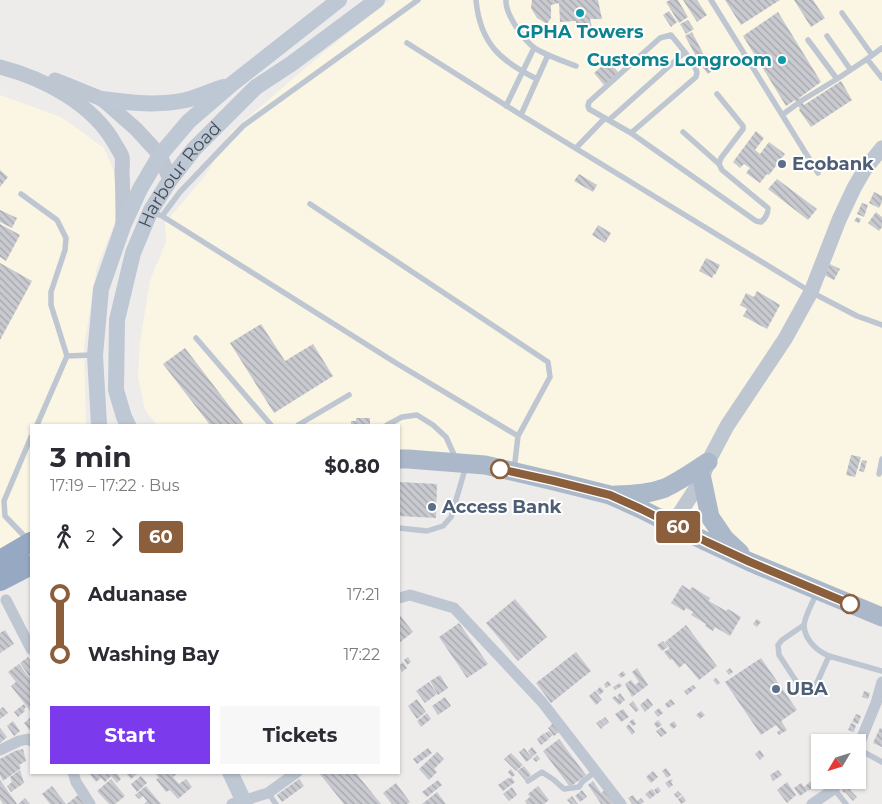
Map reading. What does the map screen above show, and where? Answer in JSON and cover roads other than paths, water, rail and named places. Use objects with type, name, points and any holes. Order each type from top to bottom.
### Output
[{"type":"highway","points":[[0,560],[30,543]]},
{"type":"highway","points":[[0,580],[30,565]]},
{"type":"main road","name":"Harbour Road","points":[[99,424],[95,355],[101,289],[123,226],[140,189],[160,155],[189,121],[232,84],[339,0]]},
{"type":"main road","name":"Harbour Road","points":[[128,424],[116,390],[117,320],[133,253],[156,213],[170,180],[194,149],[256,88],[377,0]]},
{"type":"main road","points":[[102,99],[152,104],[186,100],[232,84]]},
{"type":"main road","points":[[400,459],[485,466],[610,495],[750,562],[882,617]]},
{"type":"main road","points":[[610,495],[637,494],[664,488],[705,470],[710,517],[725,539],[750,562]]},
{"type":"main road","points":[[231,774],[240,803]]},
{"type":"street","points":[[0,59],[102,99],[136,129],[160,155],[170,180]]},
{"type":"street","points":[[0,67],[42,82],[71,98],[100,123],[122,157],[123,226]]},
{"type":"street","points":[[672,524],[705,470],[727,426],[785,339],[811,292],[839,220],[854,188],[882,148]]},
{"type":"street","points":[[839,220],[882,164]]},
{"type":"street","points":[[400,598],[410,595],[454,608],[542,702],[621,804]]},
{"type":"street","points":[[6,600],[30,647]]},
{"type":"street","points":[[864,734],[882,682]]},
{"type":"street","points":[[0,750],[18,741],[30,740]]},
{"type":"street","points":[[74,774],[76,782],[90,804]]},
{"type":"street","points":[[240,803],[268,793],[294,774]]},
{"type":"street","points":[[812,804],[831,789]]},
{"type":"lane","points":[[418,0],[243,126],[180,192],[156,213],[396,363],[518,436]]},
{"type":"lane","points":[[476,0],[477,13],[483,33],[498,55],[537,80]]},
{"type":"lane","points":[[506,0],[506,7],[516,27],[534,48],[576,66]]},
{"type":"lane","points":[[711,0],[818,174]]},
{"type":"lane","points":[[842,13],[882,78]]},
{"type":"lane","points":[[631,133],[696,77],[695,66],[671,35],[660,38],[589,102],[589,109],[631,133],[756,221],[761,222],[768,213],[768,208],[722,170],[721,158],[743,129],[743,126],[717,94]]},
{"type":"lane","points":[[827,36],[850,70]]},
{"type":"lane","points":[[808,40],[837,79]]},
{"type":"lane","points":[[407,43],[506,106],[811,292],[857,316],[882,325]]},
{"type":"lane","points":[[506,106],[534,48]]},
{"type":"lane","points":[[782,115],[882,48]]},
{"type":"lane","points":[[576,148],[685,52]]},
{"type":"lane","points":[[521,115],[548,55]]},
{"type":"lane","points":[[683,132],[720,164]]},
{"type":"lane","points":[[21,194],[56,220],[66,238],[65,250],[51,292],[51,305],[67,356],[37,424]]},
{"type":"lane","points":[[310,204],[548,362],[550,377],[518,436],[514,472]]},
{"type":"lane","points":[[196,338],[270,424]]},
{"type":"lane","points":[[67,356],[95,355]]},
{"type":"lane","points":[[300,424],[349,395]]},
{"type":"lane","points":[[389,424],[402,417],[417,415],[433,425],[446,437],[462,463],[452,517],[443,526],[427,531],[400,528]]},
{"type":"lane","points":[[30,439],[4,501],[5,516],[30,541]]},
{"type":"lane","points":[[879,474],[882,459]]},
{"type":"lane","points":[[818,591],[804,625],[782,640],[778,645],[779,655],[802,690],[810,692],[815,687],[829,656]]},
{"type":"lane","points":[[804,625],[813,645],[821,653],[882,671]]},
{"type":"lane","points":[[866,753],[882,762]]},
{"type":"lane","points":[[528,781],[542,772],[564,789],[578,787],[596,771]]},
{"type":"lane","points":[[839,789],[846,804]]},
{"type":"lane","points":[[268,793],[276,804]]},
{"type":"place","name":"GPHA Towers","points":[[580,13]]},
{"type":"place","name":"Customs Longroom","points":[[782,60]]},
{"type":"place","name":"Ecobank","points":[[782,164]]},
{"type":"place","name":"Access Bank","points":[[432,507]]},
{"type":"place","name":"UBA","points":[[776,689]]}]
